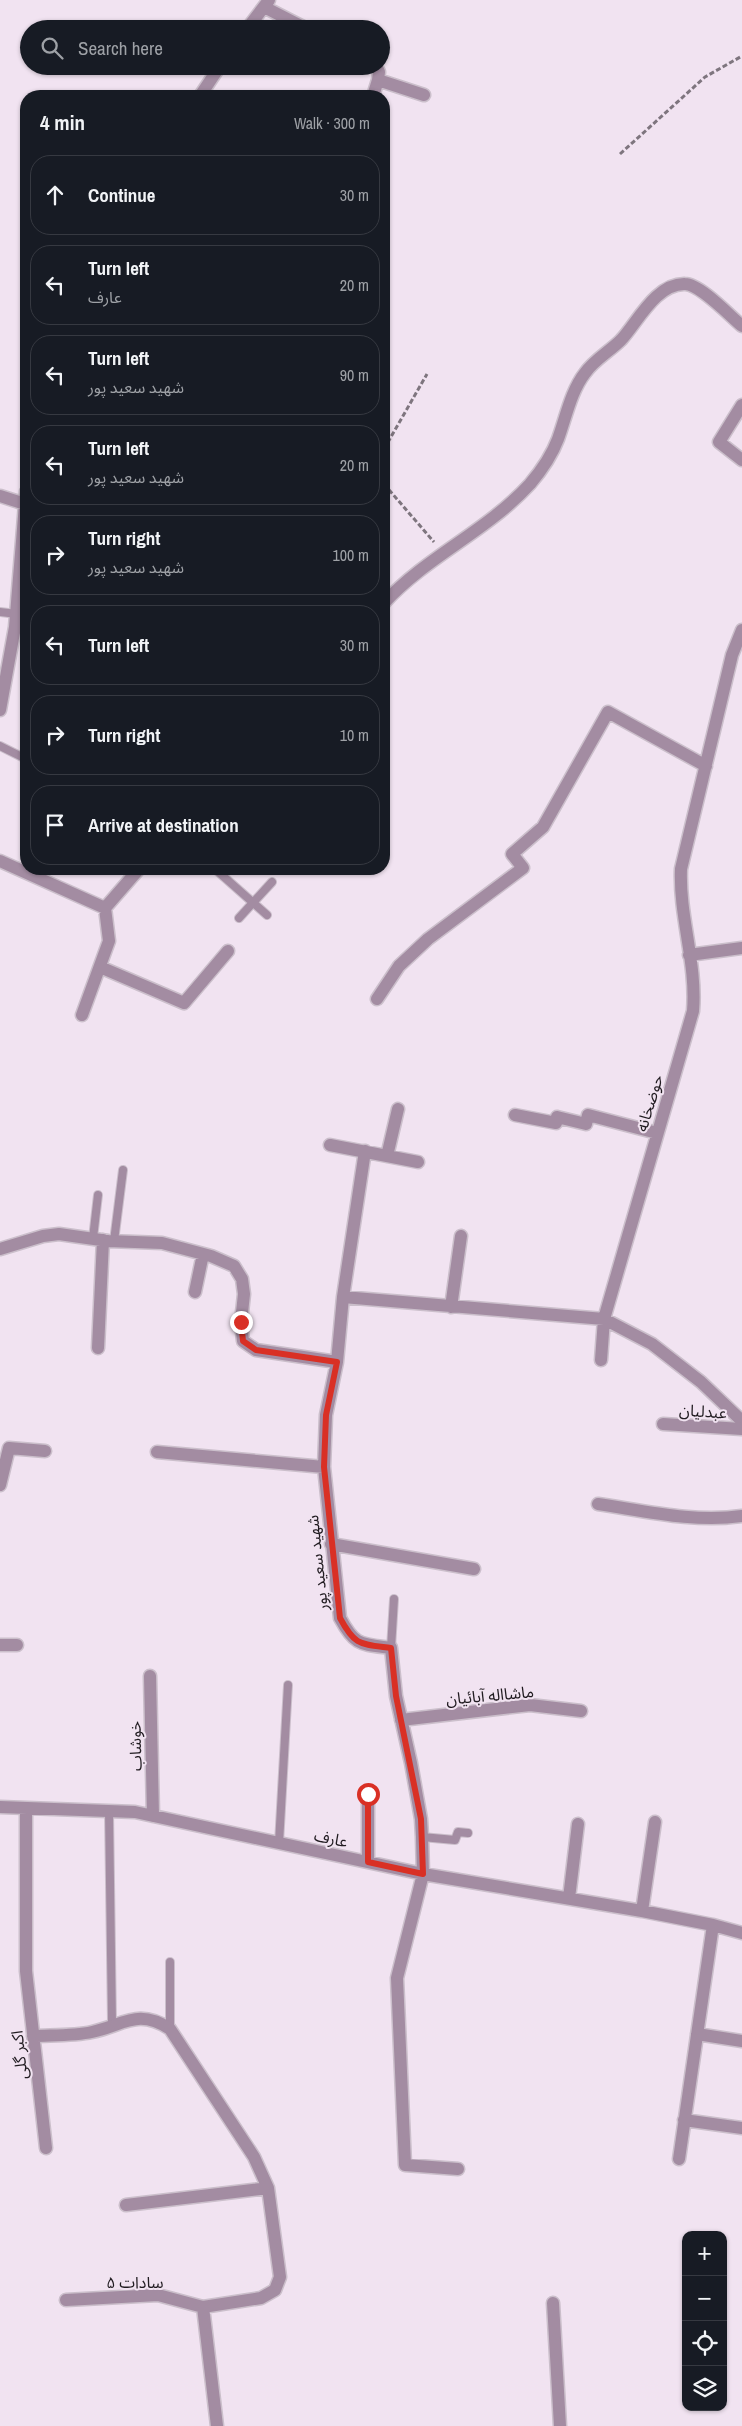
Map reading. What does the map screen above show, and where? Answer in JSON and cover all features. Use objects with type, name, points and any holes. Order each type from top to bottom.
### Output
[{"type":"street","points":[[254,20],[266,4],[292,20]]},
{"type":"street","points":[[204,90],[214,75]]},
{"type":"street","points":[[375,90],[379,75]]},
{"type":"street","points":[[378,80],[424,95]]},
{"type":"street","points":[[390,597],[404,582],[487,524],[531,482],[545,464],[557,442],[576,389],[585,372],[622,339],[642,311],[654,299],[667,290],[684,284],[695,287],[742,326]]},
{"type":"street","points":[[742,405],[719,442],[742,460]]},
{"type":"street","points":[[0,496],[20,498]]},
{"type":"street","points":[[0,710],[20,596]]},
{"type":"street","name":"حوضخانه","points":[[600,1360],[604,1319],[694,1011],[695,985],[680,894],[680,869],[732,655],[742,630]]},
{"type":"street","points":[[377,999],[399,966],[428,939],[523,868],[512,854],[543,827],[608,712],[706,766]]},
{"type":"street","points":[[0,861],[20,870]]},
{"type":"street","points":[[31,875],[105,908]]},
{"type":"street","points":[[82,1015],[109,941],[105,908],[134,875]]},
{"type":"street","points":[[689,955],[742,948]]},
{"type":"street","points":[[100,967],[184,1003],[228,951]]},
{"type":"street","points":[[387,1156],[398,1109]]},
{"type":"street","points":[[515,1115],[556,1123],[557,1117],[586,1124],[588,1115],[657,1133]]},
{"type":"street","points":[[330,1145],[418,1162]]},
{"type":"street","name":"شهید سعید پور","points":[[365,1152],[343,1297],[337,1362],[326,1415],[324,1467],[340,1618],[350,1637],[364,1645],[391,1648]]},
{"type":"street","points":[[0,1250],[43,1236],[59,1234],[103,1240],[162,1243],[203,1254],[234,1266],[242,1279],[244,1294],[241,1322],[243,1341],[256,1350],[337,1362]]},
{"type":"street","points":[[451,1307],[461,1236]]},
{"type":"street","points":[[98,1348],[103,1240]]},
{"type":"street","points":[[195,1292],[203,1254]]},
{"type":"street","points":[[343,1297],[604,1319],[652,1344],[701,1382],[742,1421]]},
{"type":"street","name":"عبدلیان","points":[[663,1424],[742,1429]]},
{"type":"street","points":[[0,1484],[9,1448],[45,1451]]},
{"type":"street","points":[[157,1452],[324,1467]]},
{"type":"street","points":[[598,1504],[667,1514],[724,1518],[742,1516]]},
{"type":"street","points":[[331,1544],[474,1569]]},
{"type":"street","points":[[0,1645],[16,1645]]},
{"type":"street","points":[[391,1648],[396,1696],[421,1819],[422,1837],[423,1874],[396,1978],[405,2165],[458,2169]]},
{"type":"street","name":"خوشاب","points":[[150,1676],[153,1816]]},
{"type":"street","name":"ماشااله آبائیان","points":[[401,1720],[530,1705],[581,1711]]},
{"type":"street","points":[[368,1794],[368,1862]]},
{"type":"street","name":"عارف","points":[[0,1807],[135,1812],[423,1874],[642,1911],[713,1925],[742,1933]]},
{"type":"street","name":"اکبر گلی","points":[[26,1808],[26,1971],[46,2148]]},
{"type":"street","points":[[642,1911],[655,1822]]},
{"type":"street","points":[[569,1898],[578,1824]]},
{"type":"street","points":[[679,2159],[713,1925]]},
{"type":"street","points":[[33,2036],[93,2032],[112,2024],[135,2019],[157,2020],[170,2028],[254,2158],[268,2188],[280,2277],[276,2290],[261,2298],[203,2307],[217,2426]]},
{"type":"street","points":[[697,2034],[742,2041]]},
{"type":"street","points":[[684,2120],[742,2128]]},
{"type":"street","points":[[126,2205],[268,2188]]},
{"type":"street","name":"سادات ۵","points":[[66,2300],[158,2295],[203,2307]]},
{"type":"street","points":[[553,2303],[560,2426]]},
{"type":"lane","points":[[0,612],[17,614]]},
{"type":"lane","points":[[0,746],[20,756]]},
{"type":"lane","points":[[222,875],[267,915]]},
{"type":"lane","points":[[239,918],[272,882]]},
{"type":"lane","points":[[103,1240],[123,1170]]},
{"type":"lane","points":[[98,1195],[103,1240]]},
{"type":"lane","points":[[391,1648],[394,1599]]},
{"type":"lane","points":[[279,1843],[288,1685]]},
{"type":"lane","points":[[109,1811],[112,2024]]},
{"type":"lane","points":[[422,1837],[455,1840],[458,1832],[468,1833]]},
{"type":"lane","points":[[170,1962],[170,2028]]},
{"type":"path","points":[[620,154],[705,77],[742,56]]},
{"type":"path","points":[[390,439],[427,374]]},
{"type":"path","points":[[390,491],[444,554]]},
{"type":"route","points":[[241,1322],[243,1341],[256,1350],[337,1362],[326,1415],[324,1467],[340,1618],[350,1637],[364,1645],[391,1648],[396,1696],[421,1819],[423,1874],[368,1862],[368,1794]]}]
